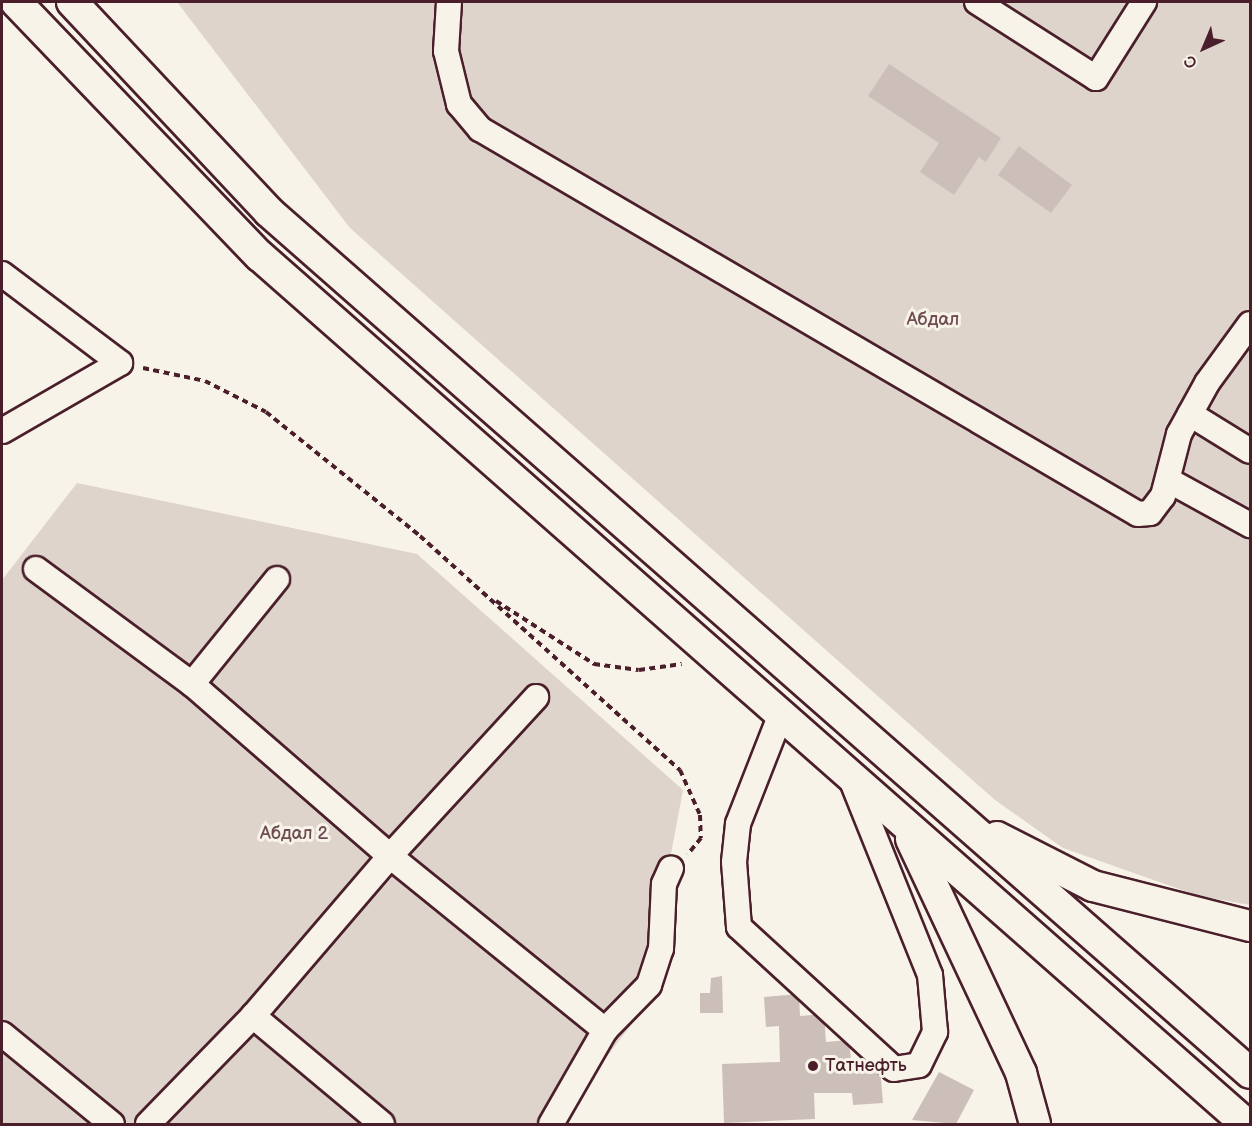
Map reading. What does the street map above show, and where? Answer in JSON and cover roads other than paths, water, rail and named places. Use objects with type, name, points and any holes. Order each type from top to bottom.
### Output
[{"type":"main road","points":[[16,2],[260,256],[719,659],[906,828],[1246,1125]]},
{"type":"main road","points":[[72,2],[269,212],[1251,1073]]},
{"type":"main road","points":[[959,818],[1094,886],[1251,926]]},
{"type":"main road","points":[[906,828],[1021,1073],[1035,1125]]},
{"type":"street","points":[[449,2],[446,51],[459,104],[480,129],[1138,514],[1150,513],[1168,480],[1190,414],[1251,324]]},
{"type":"street","points":[[977,2],[1096,78],[1144,2]]},
{"type":"street","points":[[2,274],[120,363],[2,431]]},
{"type":"street","points":[[1190,414],[1251,451]]},
{"type":"street","points":[[1168,480],[1251,525]]},
{"type":"street","points":[[36,569],[192,684],[390,856],[605,1030]]},
{"type":"street","points":[[192,684],[277,579]]},
{"type":"street","points":[[148,1125],[253,1016],[390,856],[536,697]]},
{"type":"street","points":[[781,714],[738,824],[734,862],[739,927],[894,1069],[919,1065],[935,1032],[930,975],[850,776]]},
{"type":"street","points":[[551,1125],[605,1030],[650,985],[661,949],[664,884],[671,868]]},
{"type":"street","points":[[253,1016],[382,1125]]},
{"type":"street","points":[[2,1034],[112,1125]]},
{"type":"place","name":"Татнефть","points":[[813,1066]]},
{"type":"park label","name":"Абдал","points":[[933,320]]},
{"type":"park label","name":"Абдал 2","points":[[294,834]]}]
